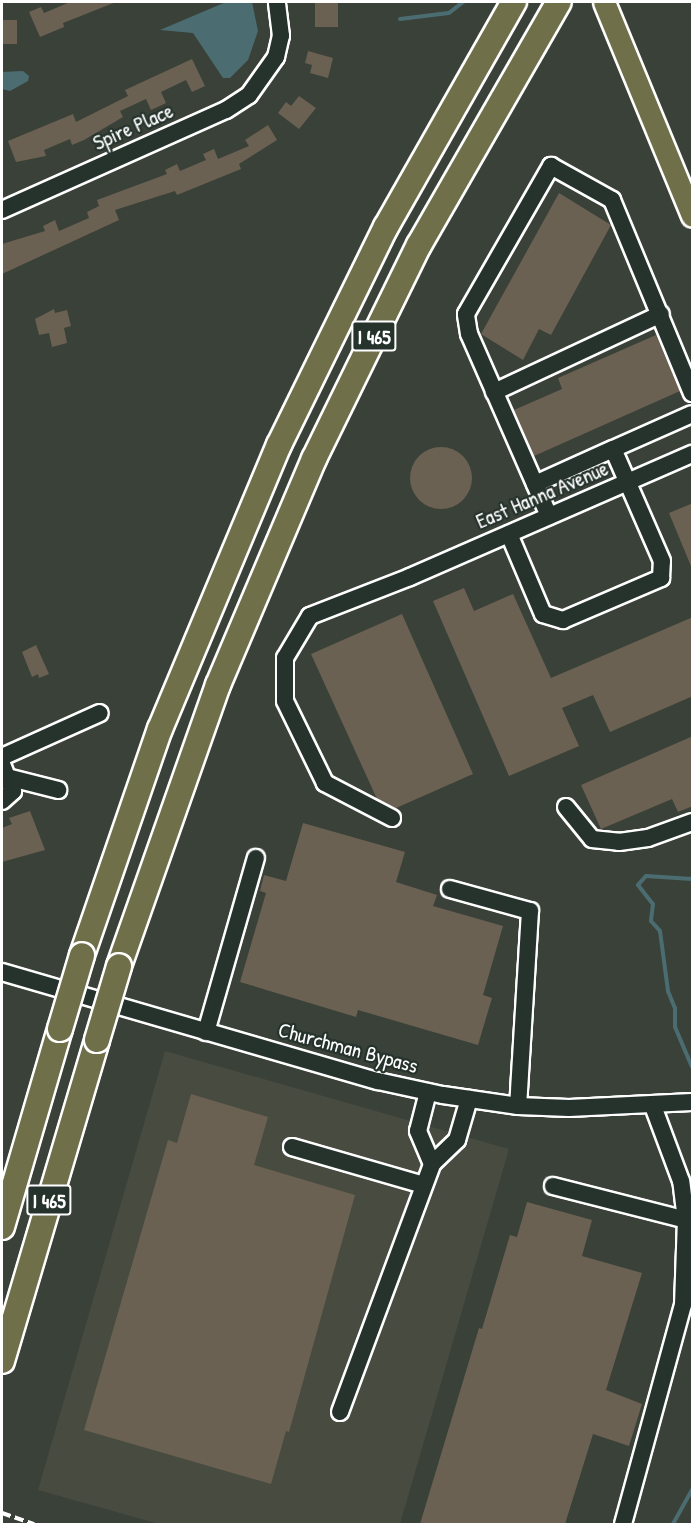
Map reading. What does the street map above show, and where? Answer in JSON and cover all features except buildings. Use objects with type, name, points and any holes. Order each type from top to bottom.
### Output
[{"type":"highway","name":"I 465","points":[[2,1227],[82,955],[160,729],[269,466],[381,237],[514,2]]},
{"type":"highway","name":"I 465","points":[[2,1361],[119,966],[223,674],[314,459],[425,236],[559,2]]},
{"type":"main road","points":[[605,5],[693,216]]},
{"type":"street","name":"Spire Place","points":[[2,210],[226,110],[249,95],[271,69],[281,36],[277,2]]},
{"type":"street","points":[[549,516],[469,334],[466,314],[551,166],[612,200],[693,393]]},
{"type":"street","points":[[494,392],[661,314]]},
{"type":"street","points":[[535,484],[693,414]]},
{"type":"street","points":[[509,534],[543,614],[563,620],[661,578],[662,561],[613,449]]},
{"type":"street","name":"East Hanna Avenue","points":[[392,818],[325,783],[285,700],[285,658],[310,616],[410,577],[693,454]]},
{"type":"street","points":[[2,757],[100,713]]},
{"type":"street","points":[[4,770],[58,790]]},
{"type":"street","points":[[2,801],[13,791],[4,770]]},
{"type":"street","points":[[566,807],[592,839],[619,842],[648,838],[693,822]]},
{"type":"street","points":[[206,1032],[256,858]]},
{"type":"street","points":[[450,889],[530,911],[518,1106]]},
{"type":"street","name":"Churchman Bypass","points":[[2,972],[206,1032],[428,1092],[518,1106],[653,1106],[693,1102]]},
{"type":"street","points":[[428,1092],[418,1131],[432,1164]]},
{"type":"street","points":[[340,1412],[432,1164],[457,1140],[469,1099]]},
{"type":"street","points":[[623,1524],[683,1305],[686,1221],[681,1181],[653,1106]]},
{"type":"street","points":[[292,1147],[424,1185]]},
{"type":"street","points":[[553,1186],[686,1221]]},
{"type":"shaded area","points":[[165,1051],[509,1149],[400,1524],[159,1524],[38,1490]]},
{"type":"water","points":[[226,2],[252,2],[258,31],[248,60],[230,78],[223,78],[193,33],[160,30]]},
{"type":"water","points":[[23,71],[29,76],[28,81],[10,91],[2,89],[2,72]]},
{"type":"waterway","points":[[400,19],[449,13],[463,2]]},
{"type":"waterway","points":[[692,879],[646,876],[638,885],[653,904],[651,921],[660,931],[668,991],[675,1008],[675,1027],[692,1067]]},
{"type":"waterway","points":[[673,1524],[692,1490]]},
{"type":"railway","points":[[2,1513],[34,1524]]}]
